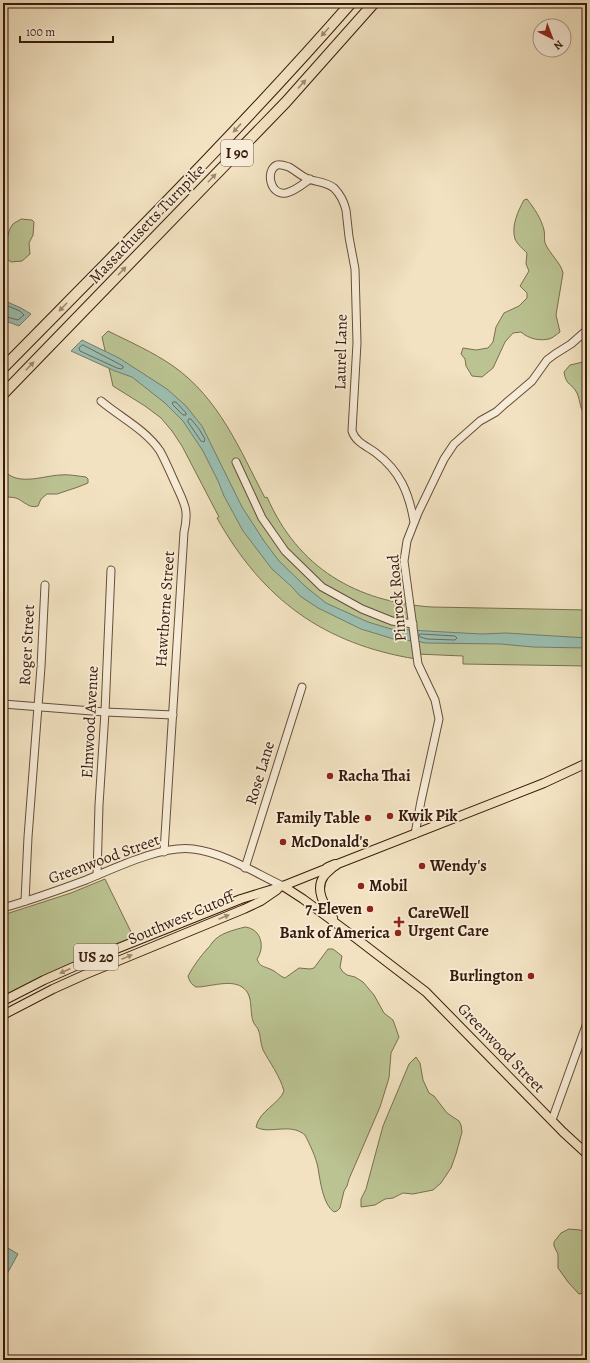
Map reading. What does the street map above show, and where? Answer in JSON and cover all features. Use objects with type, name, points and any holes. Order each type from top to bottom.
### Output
[{"type":"highway","name":"Massachusetts Turnpike","points":[[3,368],[206,161],[276,87],[351,3]]},
{"type":"highway","name":"Massachusetts Turnpike","points":[[3,394],[286,102],[374,3]]},
{"type":"main road","name":"Southwest Cutoff","points":[[3,1002],[44,980],[96,957],[241,899],[282,886],[528,790],[587,763]]},
{"type":"main road","points":[[332,867],[320,883],[319,890],[322,900],[337,923]]},
{"type":"main road","name":"Southwest Cutoff","points":[[3,1015],[84,975],[244,909],[261,901],[282,886]]},
{"type":"main road","name":"Greenwood Street","points":[[282,886],[337,923],[430,995],[572,1141],[587,1154]]},
{"type":"street","name":"Laurel Lane","points":[[310,179],[292,191],[284,193],[278,192],[271,183],[274,167],[281,165],[288,166],[310,179],[332,187],[340,196],[346,210],[355,269],[358,343],[352,431],[357,440],[380,456],[402,482],[410,501],[414,522]]},
{"type":"street","name":"Pinrock Road","points":[[415,834],[439,719],[435,700],[418,664],[404,557],[407,541],[414,522],[444,459],[454,444],[480,421],[496,412],[506,404],[532,381],[543,364],[550,357],[566,347],[587,330]]},
{"type":"street","name":"Hawthorne Street","points":[[101,401],[140,431],[159,450],[186,508],[187,521],[184,532],[164,852]]},
{"type":"street","points":[[236,462],[262,518],[285,551],[322,587],[362,609],[392,621],[413,626]]},
{"type":"street","name":"Elmwood Avenue","points":[[97,875],[99,805],[105,712],[111,570]]},
{"type":"street","name":"Roger Street","points":[[25,901],[28,837],[38,707],[44,585]]},
{"type":"street","name":"Rose Lane","points":[[245,868],[302,687]]},
{"type":"street","points":[[3,704],[105,712],[173,714]]},
{"type":"street","name":"Greenwood Street","points":[[3,908],[164,852],[181,849],[200,850],[213,854],[282,886]]},
{"type":"street","points":[[552,1120],[587,1023]]},
{"type":"green space","points":[[527,199],[541,221],[545,243],[562,269],[563,273],[556,315],[560,332],[545,340],[531,338],[521,332],[513,333],[505,342],[493,368],[482,377],[472,376],[466,366],[465,359],[461,354],[463,348],[476,350],[488,348],[493,342],[496,327],[504,313],[519,306],[527,298],[527,293],[520,286],[529,271],[526,264],[527,253],[516,241],[514,229],[520,209],[524,200]]},
{"type":"green space","points":[[21,219],[32,220],[34,222],[33,235],[29,243],[30,254],[22,261],[11,262],[7,259],[9,231],[13,224]]},
{"type":"green space","points":[[108,331],[141,347],[173,366],[203,393],[227,426],[265,498],[267,497],[280,522],[295,543],[313,562],[333,577],[355,589],[379,598],[404,604],[432,607],[587,610],[587,666],[463,664],[463,656],[417,654],[416,659],[383,652],[353,642],[325,629],[299,614],[276,595],[255,573],[235,547],[217,518],[219,517],[182,446],[172,431],[161,418],[113,386],[102,337]]},
{"type":"green space","points":[[583,362],[587,363],[587,416],[581,408],[577,393],[566,380],[564,372],[570,365]]},
{"type":"green space","points":[[3,469],[15,478],[30,479],[69,475],[86,477],[88,479],[88,483],[57,494],[47,494],[41,499],[38,506],[35,507],[16,498],[3,497]]},
{"type":"green space","points":[[105,879],[135,940],[70,964],[3,996],[3,915],[71,893]]},
{"type":"green space","points":[[245,927],[251,928],[255,931],[260,940],[261,950],[257,959],[259,964],[285,978],[299,968],[314,968],[328,949],[333,949],[342,956],[340,967],[342,971],[347,975],[355,977],[363,982],[374,995],[384,1013],[393,1020],[399,1037],[391,1053],[389,1078],[380,1107],[344,1191],[340,1208],[334,1212],[327,1204],[321,1185],[316,1160],[305,1135],[293,1129],[267,1130],[256,1127],[261,1116],[282,1095],[284,1091],[261,1045],[259,1031],[253,1021],[250,998],[246,990],[237,985],[226,983],[196,987],[188,978],[202,955],[215,940],[227,932]]},
{"type":"green space","points":[[416,1057],[420,1063],[423,1080],[429,1093],[434,1096],[447,1113],[459,1121],[461,1125],[462,1132],[451,1168],[441,1183],[433,1190],[413,1194],[403,1193],[393,1198],[385,1199],[375,1205],[361,1207],[361,1199],[366,1189],[383,1126],[409,1064]]},
{"type":"green space","points":[[569,1229],[580,1230],[587,1233],[587,1291],[579,1294],[558,1268],[558,1254],[554,1246],[554,1242],[561,1233]]},
{"type":"water","points":[[3,300],[31,314],[19,326],[3,320]]},
{"type":"water","points":[[82,340],[119,358],[167,389],[186,406],[202,426],[242,507],[264,541],[279,561],[306,587],[326,603],[368,622],[391,629],[481,634],[506,633],[587,638],[587,648],[533,647],[501,644],[426,643],[397,640],[361,629],[318,608],[300,596],[272,569],[243,531],[224,496],[203,451],[183,421],[165,403],[132,377],[71,351]]},
{"type":"water","points":[[3,1245],[18,1254],[7,1274],[3,1271]]},
{"type":"place","name":"Racha Thai","points":[[330,776]]},
{"type":"place","name":"Kwik Pik","points":[[390,816]]},
{"type":"place","name":"Family Table","points":[[368,818]]},
{"type":"place","name":"McDonald's","points":[[283,842]]},
{"type":"place","name":"Wendy's","points":[[422,866]]},
{"type":"place","name":"Mobil","points":[[361,886]]},
{"type":"place","name":"7-Eleven","points":[[370,909]]},
{"type":"place","name":"CareWell Urgent Care","points":[[399,922]]},
{"type":"place","name":"Bank of America","points":[[398,933]]},
{"type":"place","name":"Burlington","points":[[531,976]]}]
